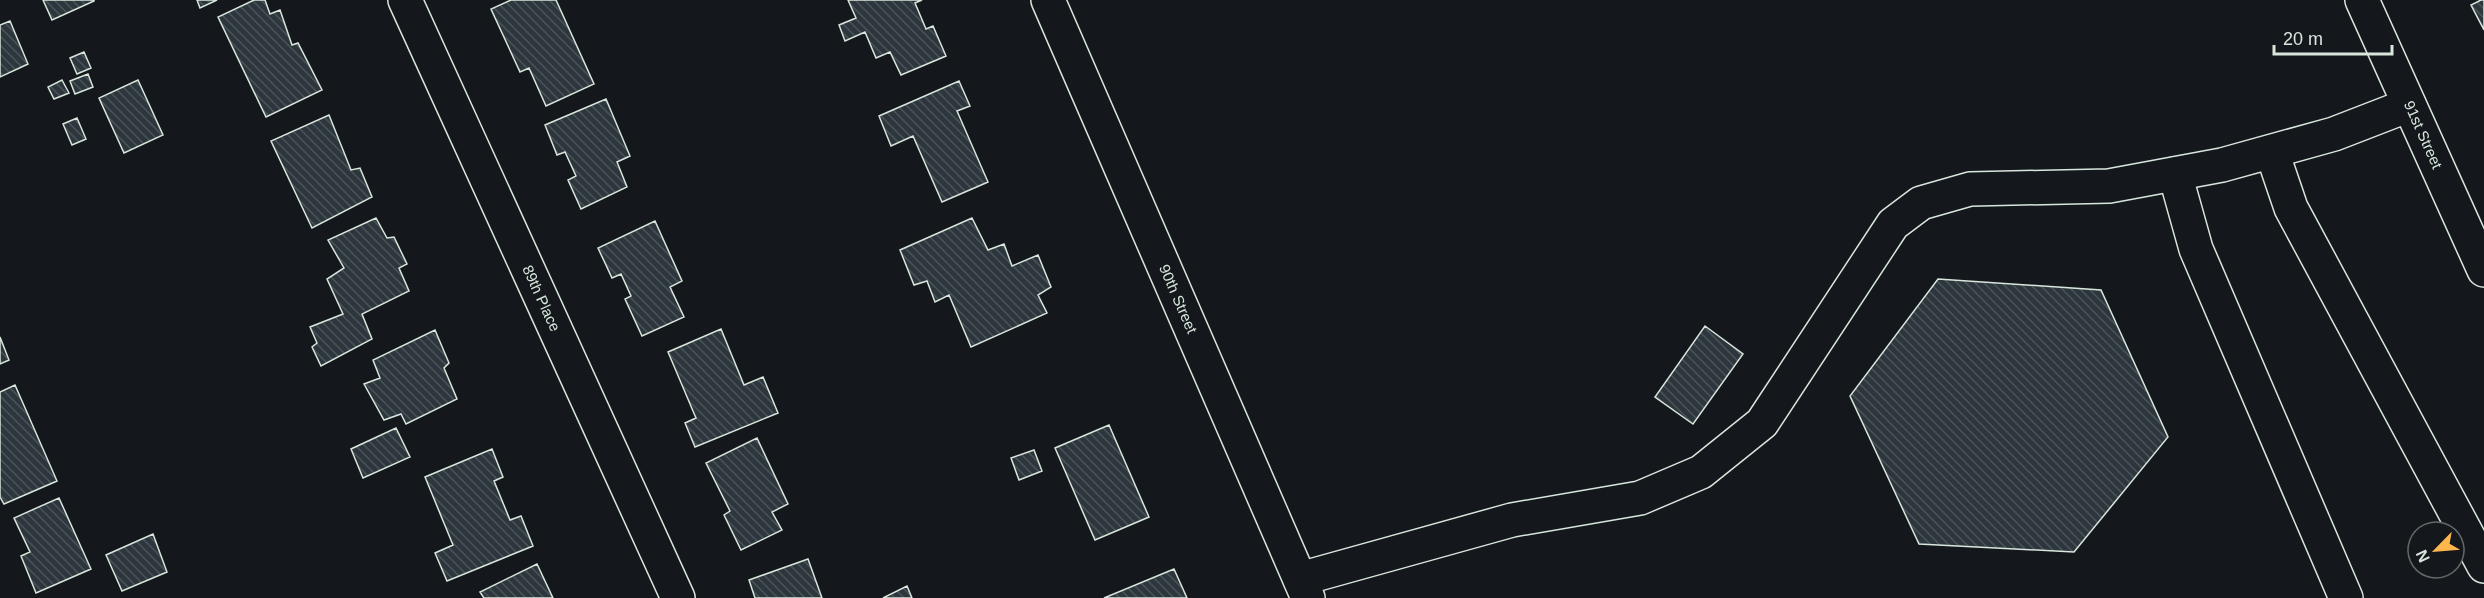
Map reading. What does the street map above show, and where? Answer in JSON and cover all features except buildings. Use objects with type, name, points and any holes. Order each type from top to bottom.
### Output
[{"type":"street","name":"89th Place","points":[[405,0],[678,598]]},
{"type":"street","name":"90th Street","points":[[1048,0],[1304,588]]},
{"type":"street","name":"91st Street","points":[[2362,0],[2484,270]]},
{"type":"street","points":[[1304,588],[1512,520],[1640,498],[1701,472],[1762,423],[1893,224],[1921,203],[1970,189],[2109,186],[2222,165],[2334,134],[2409,105]]},
{"type":"street","points":[[2272,152],[2291,208],[2483,562]]},
{"type":"street","points":[[2175,174],[2196,249],[2346,598]]}]
